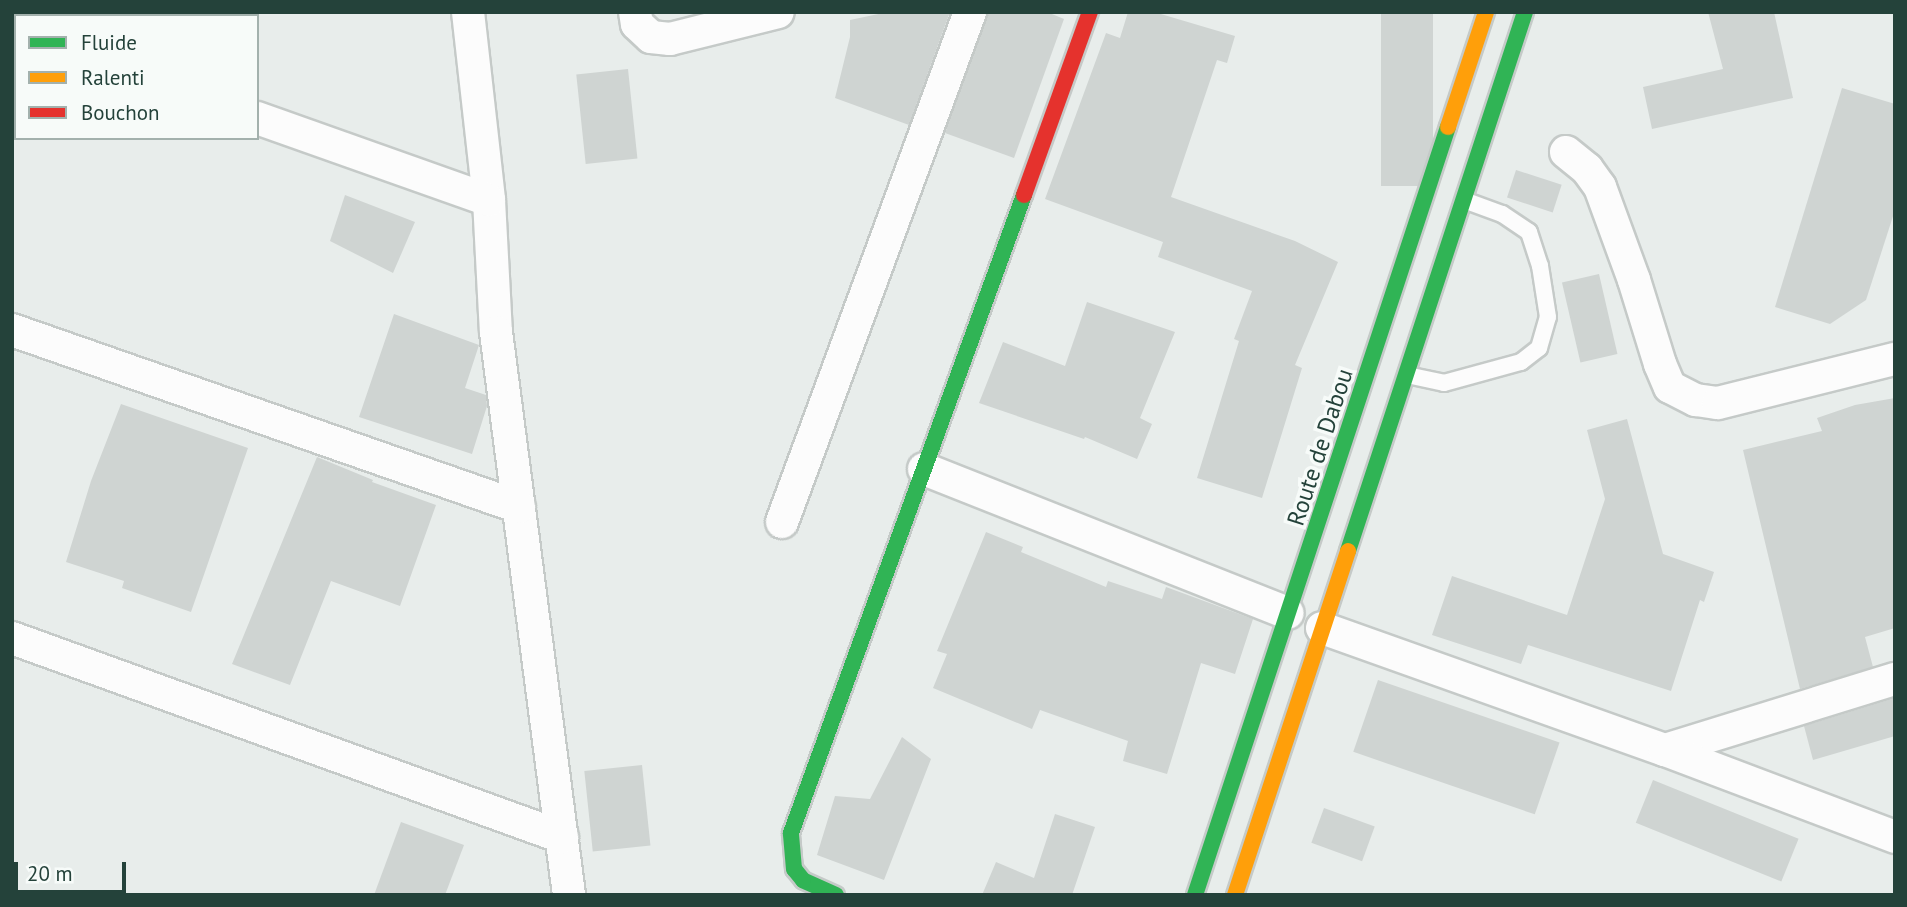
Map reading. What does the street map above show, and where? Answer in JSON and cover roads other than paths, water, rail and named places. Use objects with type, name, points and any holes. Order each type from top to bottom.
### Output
[{"type":"street","points":[[468,12],[489,200],[496,332],[569,895]]},
{"type":"street","points":[[635,12],[637,24],[651,37],[670,39],[778,12]]},
{"type":"street","points":[[782,522],[970,12]]},
{"type":"street","points":[[836,895],[803,880],[794,869],[791,834],[1090,12]]},
{"type":"street","name":"Route de Dabou","points":[[1195,895],[1486,12]]},
{"type":"street","points":[[1235,895],[1525,12]]},
{"type":"street","points":[[259,119],[489,200]]},
{"type":"street","points":[[1566,152],[1587,169],[1600,187],[1670,387],[1696,400],[1718,402],[1895,359]]},
{"type":"street","points":[[12,330],[519,507]]},
{"type":"street","points":[[924,469],[1288,613]]},
{"type":"street","points":[[1322,628],[1665,750],[1895,837]]},
{"type":"street","points":[[12,638],[562,837]]},
{"type":"street","points":[[1665,750],[1895,680]]},
{"type":"lane","points":[[1407,375],[1444,383],[1521,362],[1539,348],[1548,317],[1540,266],[1529,232],[1502,214],[1464,200]]}]
